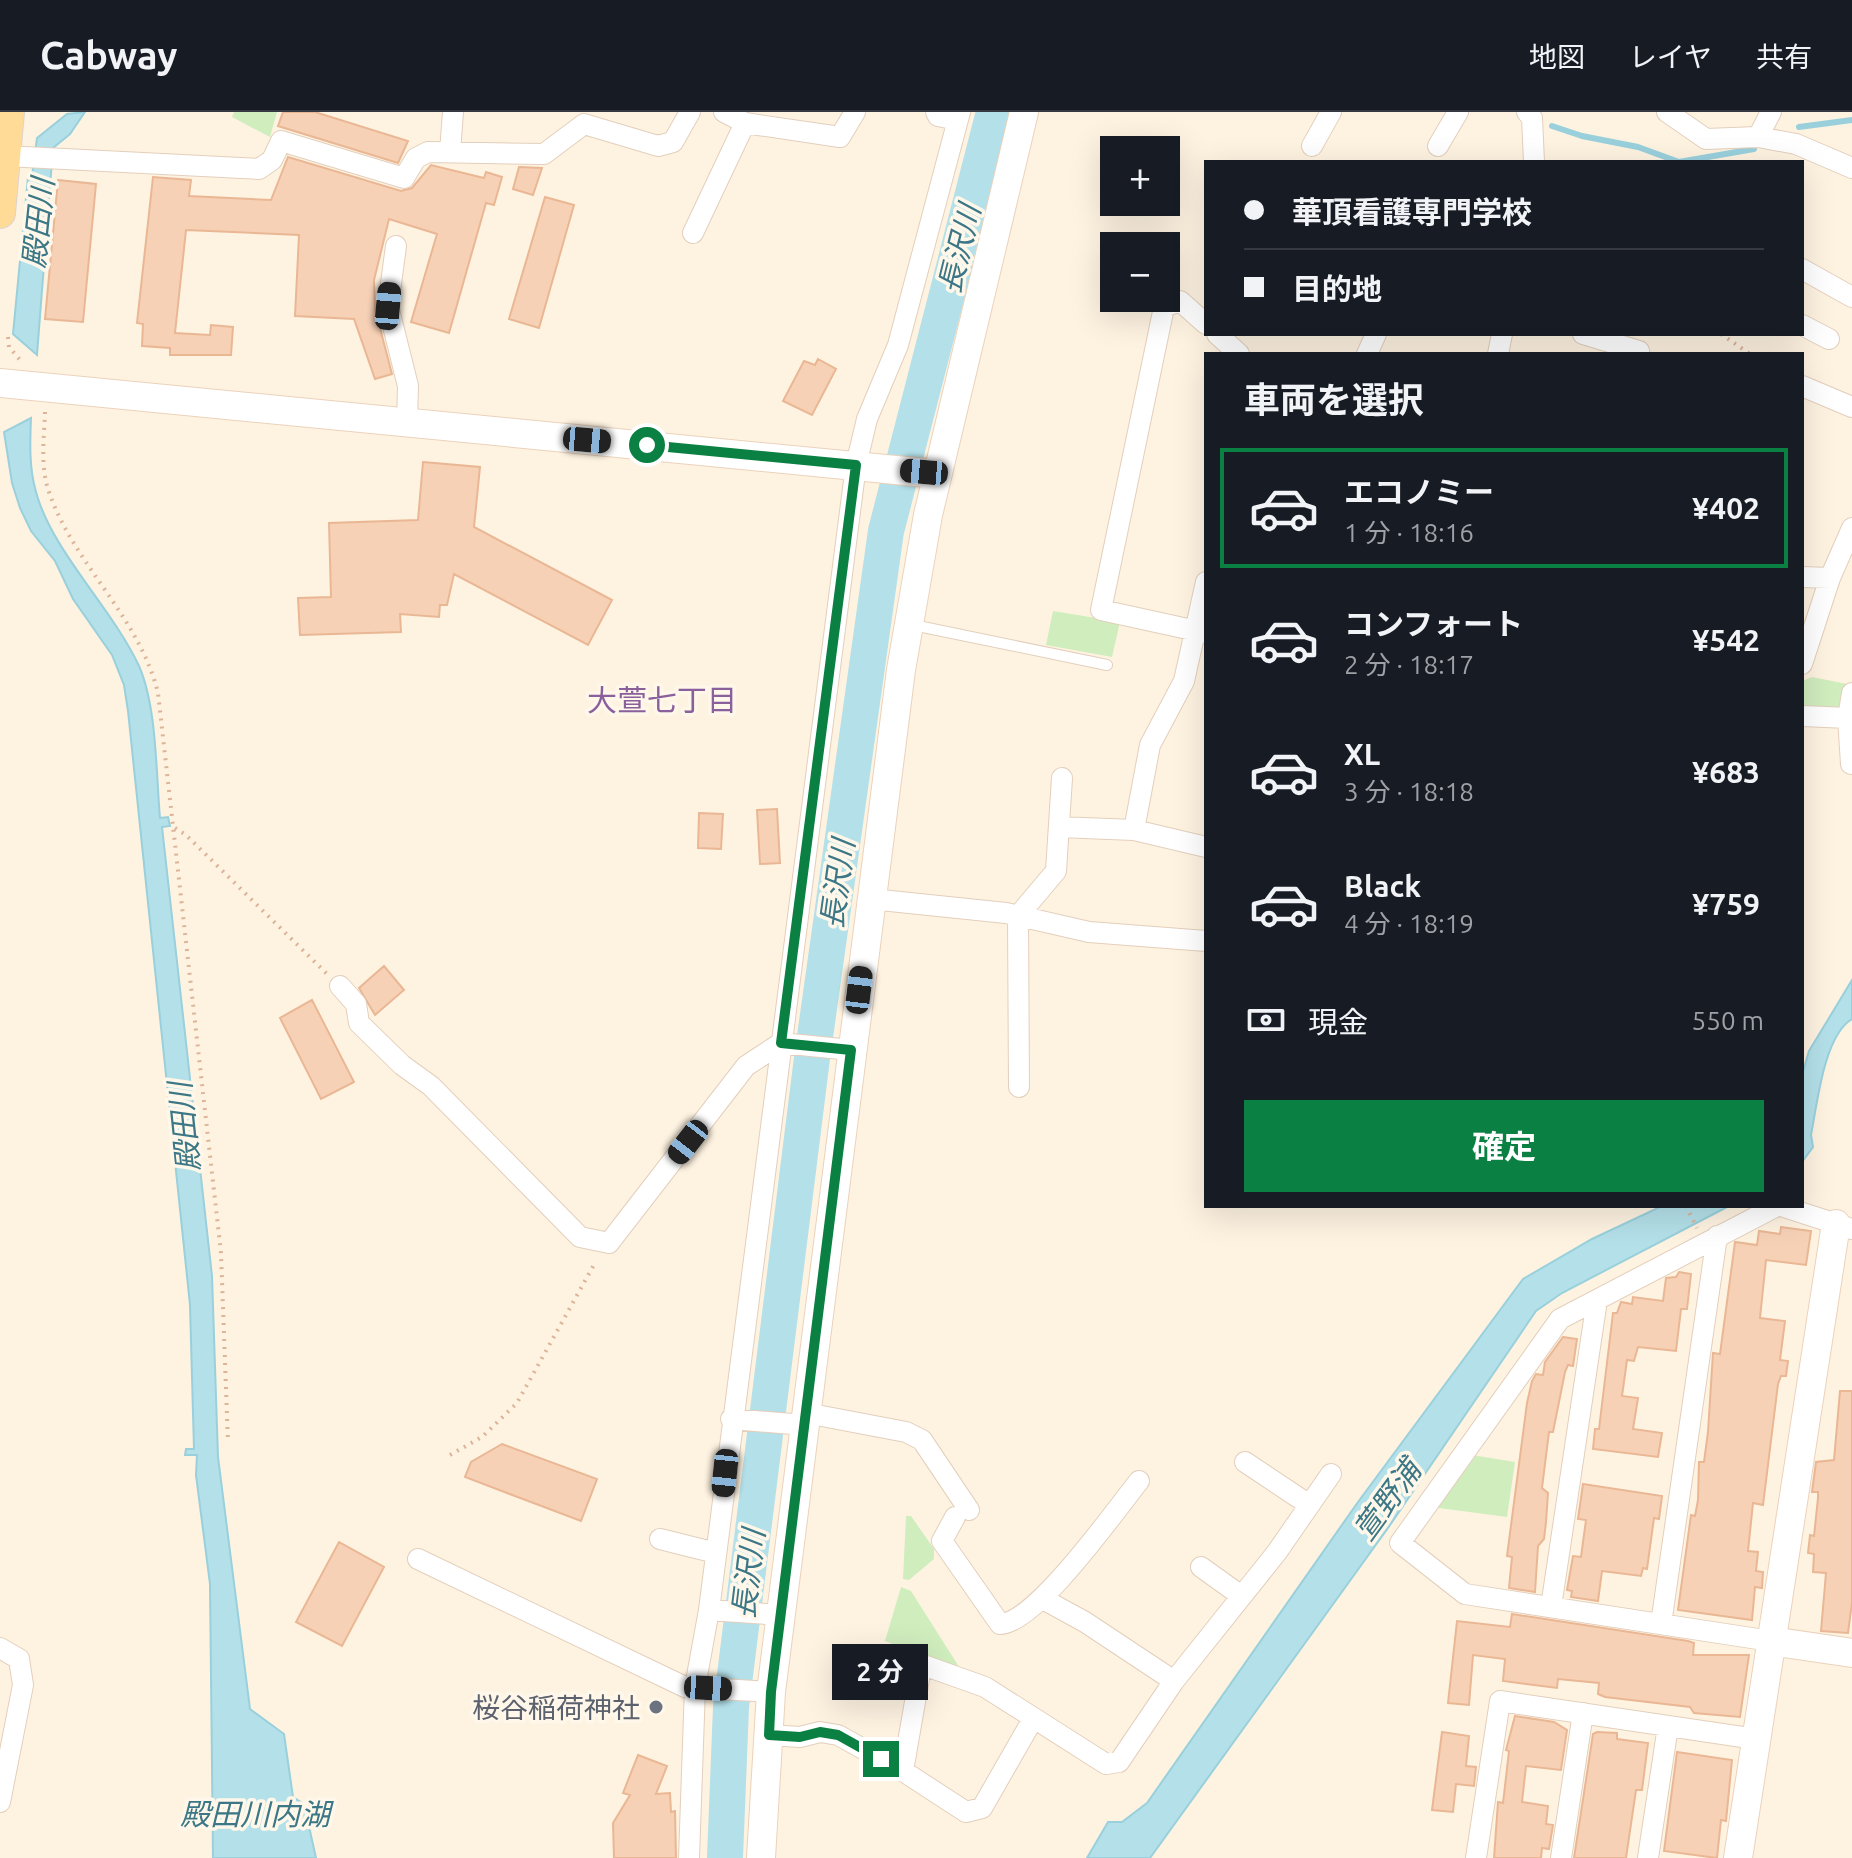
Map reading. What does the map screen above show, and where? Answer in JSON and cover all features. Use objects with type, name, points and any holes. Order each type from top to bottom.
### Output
[{"type":"main road","points":[[0,213],[16,156],[9,112]]},
{"type":"street","points":[[450,152],[453,112]]},
{"type":"street","points":[[16,156],[259,169],[272,160],[281,141],[404,178],[416,158],[428,152],[544,154],[584,124],[658,146],[673,142],[690,112]]},
{"type":"street","points":[[724,112],[745,123],[840,137],[855,112]]},
{"type":"street","points":[[689,1858],[702,1688],[716,1610],[716,1553],[867,419],[898,345],[958,116],[938,116],[936,112]]},
{"type":"street","points":[[761,1858],[769,1735],[765,1691],[802,1421],[846,1050],[871,899],[930,473],[1024,112]]},
{"type":"street","points":[[1312,146],[1331,112]]},
{"type":"street","points":[[1438,146],[1458,112]]},
{"type":"street","points":[[1527,112],[1532,118],[1534,160]]},
{"type":"street","points":[[1667,112],[1706,139],[1758,137],[1796,144],[1852,168]]},
{"type":"street","points":[[1758,137],[1771,112]]},
{"type":"street","points":[[693,233],[745,123]]},
{"type":"street","points":[[396,246],[388,306],[408,386],[407,423]]},
{"type":"street","points":[[1804,270],[1852,297]]},
{"type":"street","points":[[1201,632],[1101,610],[1164,307],[1180,301],[1204,322]]},
{"type":"street","points":[[1804,326],[1829,339]]},
{"type":"street","points":[[1219,336],[1237,352]]},
{"type":"street","points":[[1590,336],[1639,351]]},
{"type":"street","points":[[0,383],[930,473]]},
{"type":"street","points":[[1804,387],[1852,407]]},
{"type":"street","points":[[1804,658],[1830,578],[1852,528]]},
{"type":"street","points":[[1804,577],[1830,578]]},
{"type":"street","points":[[1134,830],[1150,745],[1184,681],[1201,632],[1204,602]]},
{"type":"street","points":[[1851,764],[1848,718],[1852,693]]},
{"type":"street","points":[[1804,716],[1848,718]]},
{"type":"street","points":[[1019,1087],[1018,916],[1056,871],[1062,778]]},
{"type":"street","points":[[1059,827],[1134,830],[1204,847]]},
{"type":"street","points":[[871,899],[1018,916],[1089,932],[1204,941]]},
{"type":"street","points":[[340,986],[356,1004],[359,1023],[402,1065],[442,1097],[580,1237],[609,1243],[746,1066],[784,1043],[846,1050]]},
{"type":"street","points":[[1774,1208],[1708,1234],[1560,1319],[1400,1543],[1465,1594],[1852,1653]]},
{"type":"street","points":[[1738,1858],[1771,1641],[1844,1227],[1785,1208]]},
{"type":"street","points":[[1661,1624],[1708,1234]]},
{"type":"street","points":[[1551,1607],[1597,1300]]},
{"type":"street","points":[[736,1419],[802,1421],[906,1432],[922,1440],[962,1513],[942,1541],[1000,1624],[1011,1624],[1043,1599],[1139,1481]]},
{"type":"street","points":[[1245,1462],[1308,1504]]},
{"type":"street","points":[[903,1771],[920,1673],[926,1666],[985,1687],[1106,1764],[1119,1762],[1174,1681],[1277,1552],[1331,1474]]},
{"type":"street","points":[[660,1539],[716,1553]]},
{"type":"street","points":[[418,1559],[685,1687],[765,1691]]},
{"type":"street","points":[[1201,1567],[1240,1595]]},
{"type":"street","points":[[1043,1599],[1085,1622],[1174,1681]]},
{"type":"street","points":[[716,1610],[776,1615]]},
{"type":"street","points":[[0,1648],[19,1659],[23,1685],[0,1802]]},
{"type":"street","points":[[1476,1858],[1500,1701],[1756,1739]]},
{"type":"street","points":[[1561,1858],[1583,1713]]},
{"type":"street","points":[[769,1735],[800,1737],[820,1732],[838,1735],[903,1771],[966,1812],[982,1808],[1033,1719]]},
{"type":"street","points":[[1648,1858],[1668,1726]]},
{"type":"lane","points":[[909,624],[1107,665]]},
{"type":"path","points":[[1724,336],[1747,352]]},
{"type":"path","points":[[8,337],[9,347],[22,361]]},
{"type":"path","points":[[46,388],[44,475],[49,494],[64,524],[150,661],[158,693],[221,1253],[228,1443]]},
{"type":"path","points":[[175,828],[186,835],[243,895],[340,986]]},
{"type":"path","points":[[1688,1208],[1708,1234]]},
{"type":"path","points":[[450,1455],[482,1437],[517,1403],[580,1295],[592,1267],[609,1243]]},
{"type":"green space","points":[[234,112],[277,112],[270,137],[232,117]]},
{"type":"green space","points":[[1053,611],[1120,622],[1112,657],[1046,645]]},
{"type":"green space","points":[[1812,677],[1847,684],[1845,709],[1804,711],[1804,680]]},
{"type":"green space","points":[[1472,1455],[1515,1462],[1507,1517],[1439,1508],[1436,1505]]},
{"type":"green space","points":[[906,1516],[911,1516],[934,1549],[934,1559],[909,1580],[903,1579]]},
{"type":"green space","points":[[901,1587],[911,1591],[961,1670],[885,1641]]},
{"type":"water","name":"殿田川","points":[[85,112],[70,134],[53,148],[37,355],[13,334],[28,177],[32,176],[37,138],[67,114]]},
{"type":"water","name":"殿田川内湖","points":[[31,418],[32,474],[44,514],[69,558],[127,644],[139,666],[149,701],[160,818],[168,817],[170,826],[162,827],[212,1276],[218,1457],[250,1709],[284,1734],[293,1797],[304,1804],[316,1858],[213,1858],[210,1584],[196,1475],[197,1455],[185,1455],[186,1449],[194,1449],[190,1305],[128,711],[124,685],[112,655],[73,599],[55,561],[31,531],[20,508],[12,483],[4,432]]},
{"type":"water","points":[[1852,980],[1852,1019],[1842,1027],[1828,1055],[1811,1135],[1813,1147],[1804,1159],[1804,1068],[1809,1051]]},
{"type":"water","name":"萱野浦","points":[[1658,1208],[1725,1208],[1562,1293],[1536,1311],[1388,1528],[1150,1858],[1087,1858],[1108,1822],[1122,1822],[1147,1803],[1358,1502],[1523,1279],[1592,1239]]},
{"type":"building","points":[[283,112],[315,112],[408,141],[398,163],[278,126]]},
{"type":"building","points":[[288,157],[401,191],[412,188],[431,165],[484,178],[486,172],[502,177],[494,205],[486,203],[449,333],[411,322],[437,234],[389,219],[374,280],[375,309],[392,374],[375,379],[354,319],[295,316],[299,235],[186,230],[175,333],[210,335],[211,325],[233,327],[231,355],[170,355],[170,348],[142,346],[143,324],[137,323],[153,177],[191,180],[189,196],[271,200]]},
{"type":"building","points":[[519,167],[542,168],[533,195],[513,189]]},
{"type":"building","points":[[58,180],[96,184],[83,322],[45,319]]},
{"type":"building","points":[[545,197],[574,205],[539,328],[509,319]]},
{"type":"building","points":[[818,359],[836,369],[812,415],[783,401],[804,361],[815,365]]},
{"type":"building","points":[[423,462],[480,467],[474,527],[612,600],[588,645],[454,574],[447,605],[440,605],[439,617],[400,614],[401,632],[300,635],[298,598],[331,597],[329,523],[418,520]]},
{"type":"building","points":[[777,809],[780,863],[760,864],[757,810]]},
{"type":"building","points":[[699,813],[723,814],[721,849],[698,848]]},
{"type":"building","points":[[384,966],[404,990],[375,1015],[359,988]]},
{"type":"building","points":[[312,1000],[354,1082],[321,1099],[280,1018]]},
{"type":"building","points":[[1781,1227],[1811,1231],[1806,1265],[1766,1260],[1760,1318],[1785,1321],[1780,1360],[1788,1361],[1786,1376],[1781,1376],[1778,1384],[1763,1505],[1753,1503],[1748,1551],[1758,1552],[1756,1571],[1763,1572],[1762,1588],[1755,1587],[1752,1620],[1678,1610],[1691,1515],[1695,1516],[1698,1500],[1699,1462],[1704,1462],[1713,1353],[1720,1354],[1735,1242],[1757,1245],[1759,1231],[1780,1234]]},
{"type":"building","points":[[1679,1272],[1691,1274],[1687,1309],[1681,1309],[1676,1351],[1638,1347],[1634,1361],[1627,1360],[1622,1396],[1638,1398],[1633,1429],[1662,1433],[1658,1457],[1593,1449],[1595,1429],[1599,1429],[1613,1313],[1617,1313],[1621,1302],[1632,1304],[1633,1297],[1663,1301],[1666,1278],[1676,1277]]},
{"type":"building","points":[[1563,1337],[1577,1339],[1573,1366],[1568,1365],[1565,1372],[1553,1432],[1549,1432],[1542,1488],[1548,1493],[1546,1522],[1544,1539],[1538,1546],[1535,1592],[1509,1588],[1512,1557],[1507,1556],[1527,1403],[1532,1381],[1536,1374],[1543,1375],[1545,1362]]},
{"type":"building","points":[[1840,1391],[1852,1391],[1852,1603],[1848,1633],[1821,1631],[1826,1573],[1813,1572],[1814,1554],[1808,1553],[1810,1535],[1814,1536],[1818,1498],[1818,1492],[1812,1492],[1816,1462],[1834,1460]]},
{"type":"building","points":[[502,1444],[597,1479],[581,1521],[465,1477],[471,1462]]},
{"type":"building","points":[[1583,1484],[1662,1496],[1659,1519],[1654,1518],[1647,1569],[1643,1568],[1641,1576],[1602,1571],[1598,1601],[1571,1597],[1572,1591],[1567,1590],[1573,1556],[1581,1557],[1586,1520],[1578,1519]]},
{"type":"building","points":[[339,1542],[384,1567],[342,1646],[296,1622]]},
{"type":"building","points":[[1512,1614],[1688,1641],[1694,1643],[1693,1655],[1749,1655],[1740,1717],[1694,1713],[1690,1707],[1605,1697],[1598,1694],[1599,1683],[1558,1679],[1557,1688],[1503,1681],[1505,1659],[1473,1655],[1469,1705],[1448,1703],[1457,1621],[1510,1627]]},
{"type":"building","points":[[1515,1716],[1554,1722],[1567,1730],[1561,1770],[1526,1766],[1522,1802],[1548,1806],[1546,1824],[1553,1825],[1549,1849],[1542,1848],[1541,1858],[1494,1858],[1498,1802],[1503,1803],[1509,1751],[1506,1750]]},
{"type":"building","points":[[1442,1732],[1469,1736],[1466,1766],[1476,1767],[1474,1786],[1456,1784],[1453,1812],[1432,1810]]},
{"type":"building","points":[[1617,1733],[1617,1739],[1648,1743],[1642,1790],[1636,1790],[1626,1858],[1574,1858],[1593,1734]]},
{"type":"building","points":[[1677,1752],[1732,1760],[1726,1821],[1721,1820],[1717,1858],[1664,1851]]},
{"type":"building","points":[[638,1755],[667,1766],[656,1794],[670,1793],[671,1812],[675,1811],[676,1858],[614,1858],[613,1823],[630,1795],[623,1793]]},
{"type":"waterway","name":"長沢川","points":[[725,1858],[731,1707],[812,1058],[886,531],[994,112]]},
{"type":"waterway","points":[[1799,127],[1852,120]]},
{"type":"waterway","points":[[1552,126],[1582,136],[1638,147],[1674,160]]},
{"type":"waterway","points":[[1691,160],[1754,149]]},
{"type":"place","name":"桜谷稲荷神社","points":[[656,1707]]},
{"type":"district","name":"大萱七丁目","points":[[662,700]]},
{"type":"route","points":[[647,445],[856,465],[832,641],[815,802],[781,1043],[851,1050],[771,1692],[769,1735],[800,1737],[820,1732],[838,1735],[881,1759]]}]
